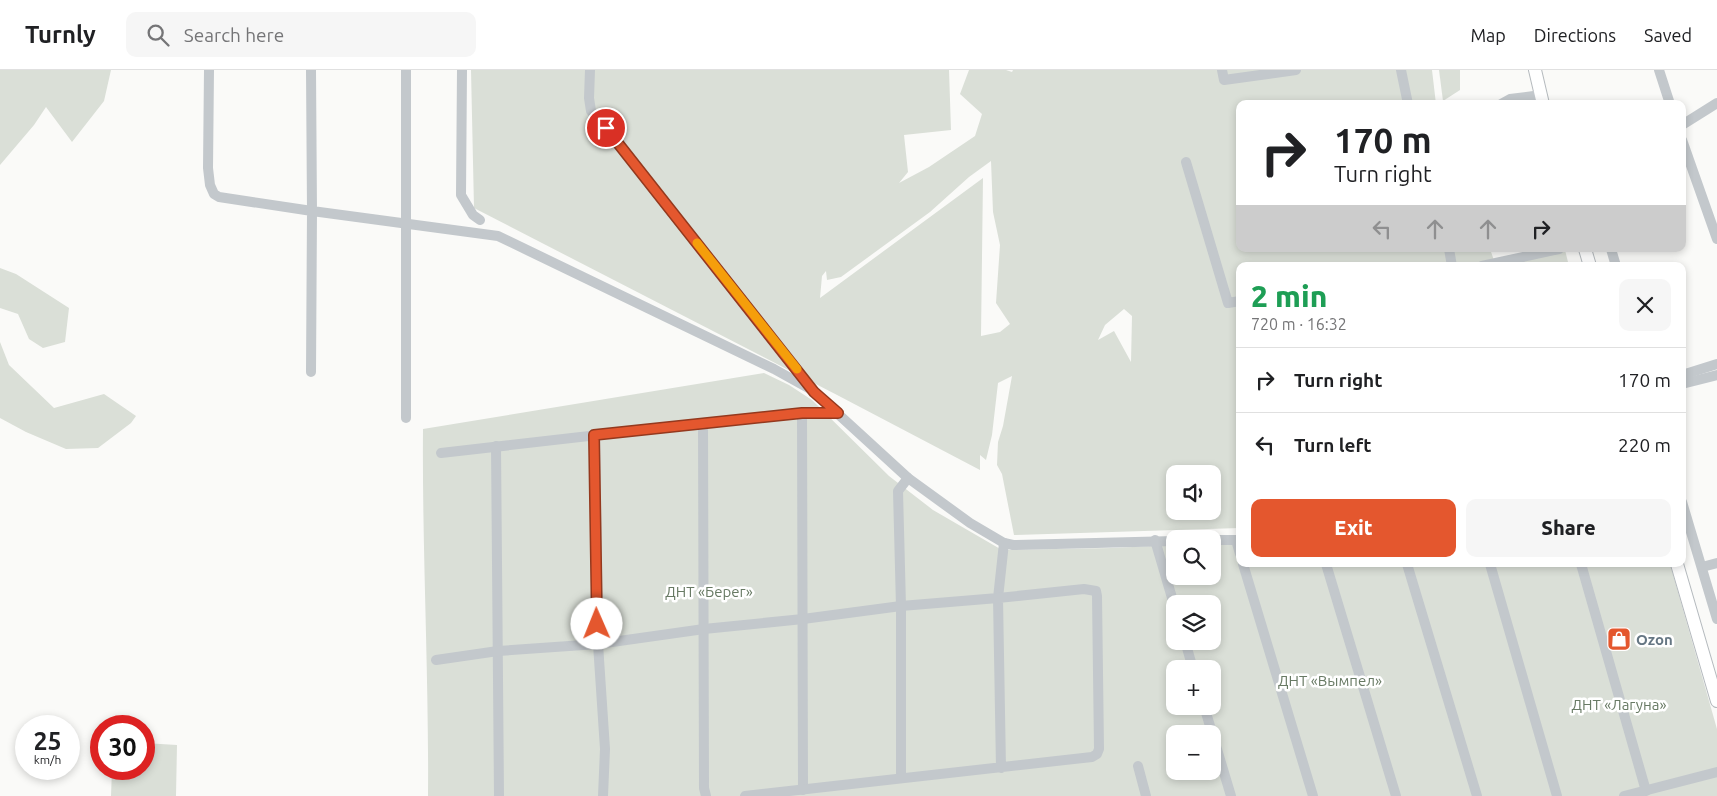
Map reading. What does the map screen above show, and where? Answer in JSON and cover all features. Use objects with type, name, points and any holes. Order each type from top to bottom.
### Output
[{"type":"main road","points":[[1535,70],[1542,99]]},
{"type":"main road","points":[[1678,567],[1717,701]]},
{"type":"street","points":[[209,70],[208,168],[210,185],[214,194],[219,198],[498,236],[774,369],[814,392]]},
{"type":"street","points":[[311,70],[311,372]]},
{"type":"street","points":[[406,70],[406,418]]},
{"type":"street","points":[[462,70],[461,195],[473,215],[480,220]]},
{"type":"street","points":[[590,70],[589,98],[591,111],[814,392],[908,478],[970,523],[1004,543],[1022,545],[1166,541]]},
{"type":"street","points":[[1222,70],[1224,80],[1296,70]]},
{"type":"street","points":[[1401,70],[1407,100]]},
{"type":"street","points":[[1659,70],[1669,100]]},
{"type":"street","points":[[1508,100],[1542,99]]},
{"type":"street","points":[[1686,122],[1717,103]]},
{"type":"street","points":[[1686,151],[1717,238]]},
{"type":"street","points":[[1186,162],[1228,303],[1236,302]]},
{"type":"street","points":[[1500,262],[1545,252]]},
{"type":"street","points":[[1686,374],[1717,364]]},
{"type":"street","points":[[1686,383],[1717,375]]},
{"type":"street","points":[[441,453],[802,413],[838,413]]},
{"type":"street","points":[[802,413],[803,790]]},
{"type":"street","points":[[703,423],[704,788],[706,796]]},
{"type":"street","points":[[594,435],[598,644],[605,749],[603,796]]},
{"type":"street","points":[[496,446],[499,796]]},
{"type":"street","points":[[901,778],[901,606],[898,491],[908,478]]},
{"type":"street","points":[[1686,515],[1717,619]]},
{"type":"street","points":[[1155,540],[1171,595]]},
{"type":"street","points":[[1221,540],[1236,540]]},
{"type":"street","points":[[1001,768],[998,598],[1004,543]]},
{"type":"street","points":[[1702,566],[1717,563]]},
{"type":"street","points":[[1244,567],[1313,796]]},
{"type":"street","points":[[1327,567],[1396,796]]},
{"type":"street","points":[[1408,567],[1477,796]]},
{"type":"street","points":[[1491,567],[1557,796]]},
{"type":"street","points":[[1582,567],[1646,790]]},
{"type":"street","points":[[436,660],[498,652],[598,644],[704,629],[803,619],[901,606],[1084,589],[1096,591],[1099,749],[1097,754],[1092,757],[744,796]]},
{"type":"street","points":[[1207,715],[1231,796]]},
{"type":"street","points":[[1138,766],[1146,796]]},
{"type":"street","points":[[1624,796],[1717,772]]},
{"type":"green space","points":[[0,70],[111,70],[104,101],[72,142],[46,107],[34,125],[0,165]]},
{"type":"green space","points":[[471,70],[949,70],[951,130],[904,135],[908,172],[899,183],[929,167],[975,136],[982,114],[960,94],[969,70],[1006,70],[1012,72],[1013,70],[1432,70],[1436,100],[1236,100],[1236,252],[1491,252],[1495,262],[1236,262],[1236,528],[1014,535],[1002,474],[997,465],[998,442],[1003,426],[1012,376],[998,383],[992,435],[986,460],[980,455],[980,470],[474,208]],"holes":[[[991,161],[993,212],[1000,245],[996,303],[1010,324],[1000,332],[981,336],[983,178],[820,298],[822,276],[826,271],[827,280],[841,277],[930,212],[969,177]],[[1124,309],[1132,316],[1131,362],[1114,331],[1098,340],[1105,325]]]},
{"type":"green space","points":[[1439,70],[1460,70],[1460,90],[1443,100]]},
{"type":"green space","points":[[1558,252],[1566,252],[1568,262],[1522,262]]},
{"type":"green space","points":[[0,268],[16,274],[69,308],[65,342],[43,348],[29,339],[18,314],[0,308]]},
{"type":"green space","points":[[0,342],[9,365],[54,408],[104,394],[136,416],[131,423],[98,448],[66,449],[26,432],[0,418]]},
{"type":"green space","name":"ДНТ «Берег»","points":[[764,373],[789,385],[812,400],[889,476],[933,510],[1002,550],[1166,545],[1166,585],[1221,585],[1221,545],[1236,545],[1236,567],[1671,567],[1717,729],[1717,796],[428,796],[423,429]]},
{"type":"green space","points":[[155,744],[177,745],[176,796],[111,796],[112,780],[155,780]]},
{"type":"slow traffic","points":[[697,243],[797,369]]},
{"type":"place","name":"Ozon","points":[[1619,639]]},
{"type":"route","points":[[597,624],[594,435],[802,413],[838,413],[814,392],[606,128]]},
{"type":"park label","name":"ДНТ «Вымпел»","points":[[1330,680]]},
{"type":"park label","name":"ДНТ «Лагуна»","points":[[1619,704]]}]
